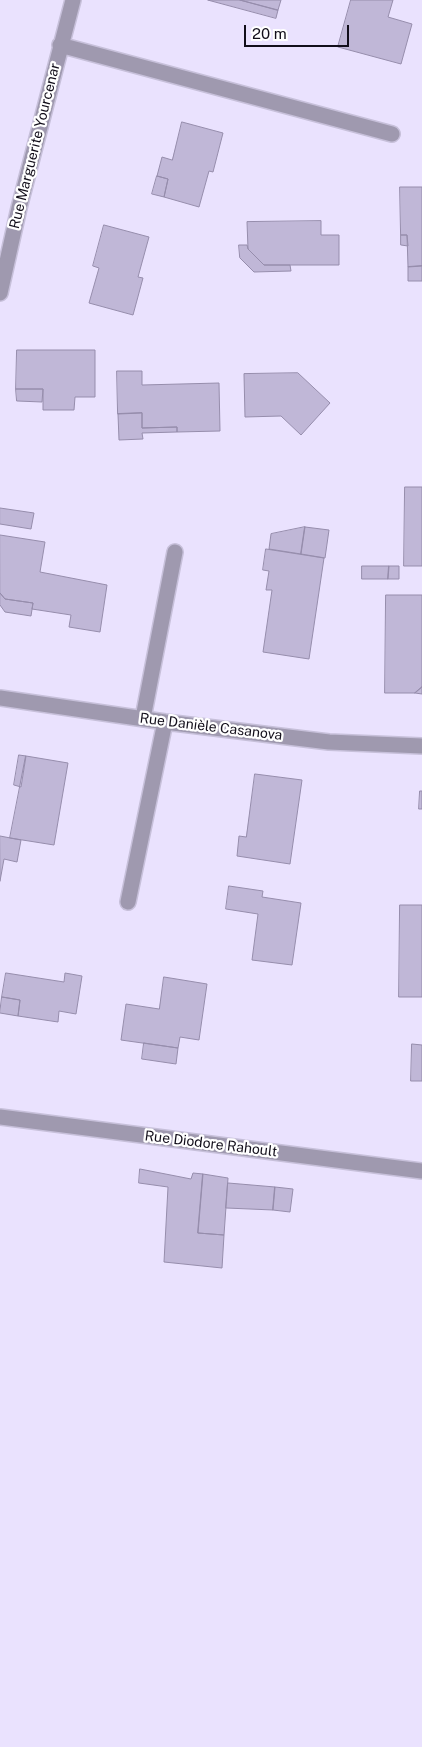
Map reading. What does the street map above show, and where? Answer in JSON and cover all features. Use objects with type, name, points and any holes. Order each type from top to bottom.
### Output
[{"type":"street","name":"Rue Marguerite Yourcenar","points":[[0,293],[60,45],[73,0]]},
{"type":"street","points":[[60,45],[392,134]]},
{"type":"street","points":[[143,718],[175,552]]},
{"type":"street","name":"Rue Danièle Casanova","points":[[0,698],[165,722],[329,742],[422,746]]},
{"type":"street","points":[[128,902],[165,722]]},
{"type":"street","name":"Rue Diodore Rahoult","points":[[0,1118],[422,1171]]},
{"type":"building","points":[[208,0],[240,0],[278,10],[276,18]]},
{"type":"building","points":[[240,0],[281,0],[278,10]]},
{"type":"building","points":[[351,0],[393,0],[388,17],[412,24],[401,64],[338,47]]},
{"type":"building","points":[[182,122],[223,133],[213,172],[209,171],[199,207],[164,197],[168,179],[157,176],[162,157],[172,160]]},
{"type":"building","points":[[157,176],[168,179],[164,197],[152,194]]},
{"type":"building","points":[[400,187],[422,187],[422,266],[408,267],[407,235],[401,235]]},
{"type":"building","points":[[321,221],[321,235],[339,235],[339,265],[264,265],[248,249],[247,222]]},
{"type":"building","points":[[104,225],[149,237],[138,277],[143,278],[133,315],[89,303],[99,268],[93,266]]},
{"type":"building","points":[[401,235],[407,235],[408,246],[401,245]]},
{"type":"building","points":[[239,245],[247,245],[248,249],[264,265],[290,265],[291,271],[254,272],[240,258]]},
{"type":"building","points":[[422,266],[422,281],[408,281],[408,267]]},
{"type":"building","points":[[17,350],[95,350],[95,397],[75,397],[74,410],[43,410],[43,389],[16,389]]},
{"type":"building","points":[[117,371],[142,371],[142,385],[219,383],[220,431],[177,432],[177,427],[142,428],[142,413],[118,414]]},
{"type":"building","points":[[298,373],[330,403],[301,435],[281,416],[245,417],[244,374]]},
{"type":"building","points":[[16,389],[43,389],[42,402],[17,401]]},
{"type":"building","points":[[142,413],[142,428],[177,427],[177,432],[142,433],[143,439],[119,440],[118,414]]},
{"type":"building","points":[[405,487],[422,487],[422,566],[404,566]]},
{"type":"building","points":[[0,508],[34,513],[31,529],[0,524]]},
{"type":"building","points":[[305,527],[301,554],[269,549],[271,534]]},
{"type":"building","points":[[305,527],[329,530],[325,558],[301,554]]},
{"type":"building","points":[[0,535],[45,542],[40,572],[107,585],[100,632],[69,627],[71,615],[32,609],[33,603],[5,599],[0,593]]},
{"type":"building","points":[[266,549],[324,558],[309,659],[263,652],[272,590],[266,590],[269,571],[263,570]]},
{"type":"building","points":[[362,566],[389,566],[388,579],[362,579]]},
{"type":"building","points":[[389,566],[399,566],[399,579],[388,579]]},
{"type":"building","points":[[0,593],[5,599],[33,603],[31,616],[5,612],[0,605]]},
{"type":"building","points":[[386,595],[422,595],[422,687],[415,693],[385,693]]},
{"type":"building","points":[[422,687],[422,694],[415,693]]},
{"type":"building","points":[[19,755],[26,756],[21,787],[14,785]]},
{"type":"building","points":[[26,756],[68,763],[54,845],[10,838]]},
{"type":"building","points":[[255,774],[302,780],[290,864],[237,856],[239,836],[246,837]]},
{"type":"building","points":[[420,791],[422,791],[422,809],[419,809]]},
{"type":"building","points":[[0,836],[21,840],[17,862],[4,859],[0,881]]},
{"type":"building","points":[[229,886],[263,891],[262,897],[301,903],[292,965],[252,960],[258,914],[226,909]]},
{"type":"building","points":[[400,905],[422,905],[422,997],[399,997]]},
{"type":"building","points":[[6,973],[64,982],[65,973],[82,976],[76,1014],[59,1011],[58,1022],[18,1016],[20,1000],[2,997]]},
{"type":"building","points":[[164,977],[207,984],[199,1040],[180,1037],[178,1048],[121,1040],[126,1004],[159,1009]]},
{"type":"building","points":[[2,997],[20,1000],[18,1016],[0,1013]]},
{"type":"building","points":[[144,1043],[178,1048],[176,1064],[142,1059]]},
{"type":"building","points":[[412,1044],[422,1045],[422,1081],[411,1081]]},
{"type":"building","points":[[140,1169],[191,1179],[193,1173],[203,1174],[198,1233],[224,1235],[222,1268],[164,1262],[168,1187],[139,1183]]},
{"type":"building","points":[[203,1174],[228,1178],[224,1235],[198,1233]]},
{"type":"building","points":[[228,1183],[275,1187],[273,1210],[226,1208]]},
{"type":"building","points":[[275,1187],[293,1189],[290,1212],[273,1210]]}]
